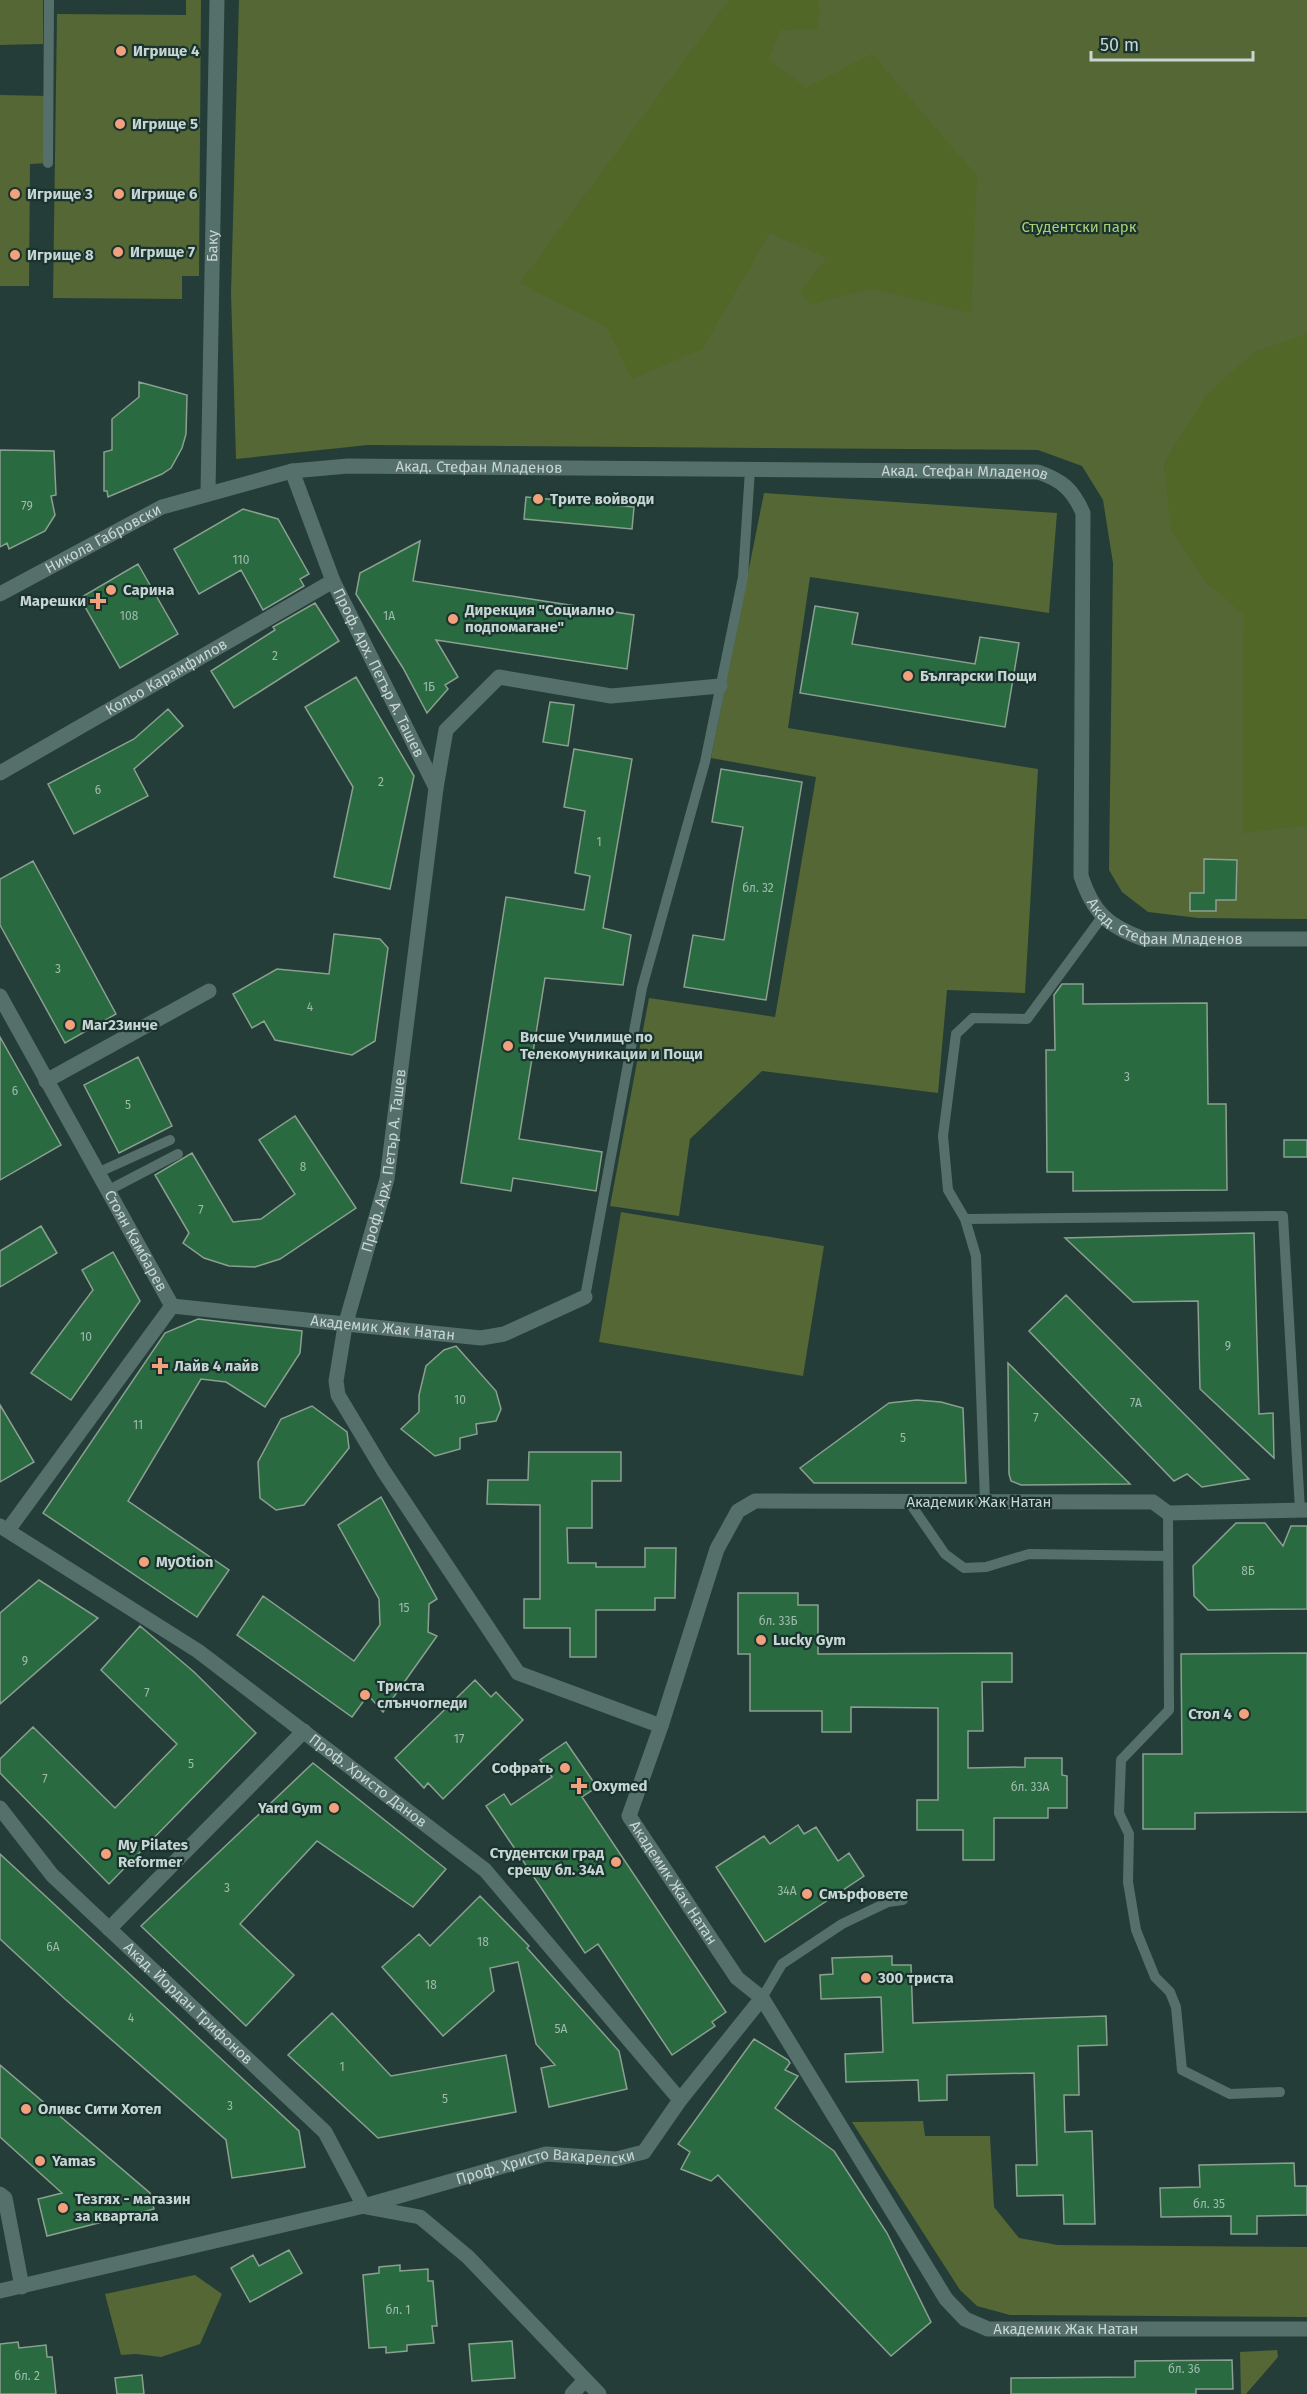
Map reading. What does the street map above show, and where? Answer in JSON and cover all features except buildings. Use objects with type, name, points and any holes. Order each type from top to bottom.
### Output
[{"type":"street","name":"Баку","points":[[208,492],[217,0]]},
{"type":"street","name":"Акад. Стефан Младенов","points":[[208,492],[292,471],[348,466],[1038,472],[1055,478],[1076,497],[1083,513],[1085,530],[1081,876],[1088,898],[1102,917],[1122,931],[1144,939],[1307,939]]},
{"type":"street","name":"Проф. Арх. Петър А. Ташев","points":[[292,471],[333,581],[435,788],[387,1179],[345,1326],[336,1381],[338,1395],[383,1470],[518,1673],[661,1726]]},
{"type":"street","name":"Никола Габровски","points":[[0,594],[162,507],[208,492]]},
{"type":"street","name":"Кольо Карамфилов","points":[[0,773],[333,581]]},
{"type":"street","points":[[435,788],[446,730],[499,677],[611,696],[720,686]]},
{"type":"street","points":[[46,1081],[209,991]]},
{"type":"street","name":"Стоян Камбарев","points":[[0,996],[172,1306],[4,1528]]},
{"type":"street","name":"Академик Жак Натан","points":[[172,1306],[345,1326],[481,1338],[504,1334],[585,1297]]},
{"type":"street","name":"Академик Жак Натан","points":[[1303,1510],[1168,1513],[1153,1502],[755,1501],[738,1511],[717,1549],[661,1726],[629,1816],[737,1978],[762,1998],[946,2299],[965,2319],[988,2329],[1307,2329]]},
{"type":"street","name":"Проф. Христо Данов","points":[[4,1528],[198,1651],[485,1870],[680,2100]]},
{"type":"street","points":[[109,1929],[303,1731]]},
{"type":"street","name":"Акад. Йордан Трифонов","points":[[0,1808],[52,1875],[325,2133],[363,2206]]},
{"type":"street","name":"Проф. Христо Вакарелски","points":[[0,2291],[363,2206],[546,2154],[616,2159],[645,2151],[680,2100],[762,1998]]},
{"type":"street","points":[[0,2194],[5,2198],[22,2287]]},
{"type":"street","name":"Проф. Христо Вакарелски","points":[[363,2206],[420,2217],[468,2257],[598,2394]]},
{"type":"street","points":[[572,2394],[585,2380]]},
{"type":"lane","points":[[48,163],[49,0]]},
{"type":"lane","points":[[585,1297],[642,988],[705,762],[743,577],[750,470]]},
{"type":"lane","points":[[985,1501],[976,1256],[965,1219],[948,1190],[943,1136],[956,1034],[973,1018],[1027,1019],[1102,917]]},
{"type":"lane","points":[[97,1173],[170,1140]]},
{"type":"lane","points":[[107,1191],[178,1154]]},
{"type":"lane","points":[[965,1219],[1283,1216],[1303,1510]]},
{"type":"lane","points":[[909,1502],[945,1554],[964,1568],[986,1567],[1029,1554],[1168,1556]]},
{"type":"lane","points":[[1168,1513],[1169,1710],[1120,1760],[1119,1813],[1129,1834],[1128,1882],[1136,1930],[1155,1977],[1170,1992],[1176,2007],[1182,2070],[1230,2094],[1280,2092]]},
{"type":"lane","points":[[762,1998],[782,1964],[842,1924],[888,1902],[903,1900]]},
{"type":"green space","points":[[0,0],[43,0],[43,44],[0,45]]},
{"type":"green space","points":[[186,0],[201,0],[199,276],[182,276],[182,299],[53,298],[57,14],[186,15]]},
{"type":"green space","name":"Студентски парк","points":[[239,0],[1307,0],[1307,919],[1198,918],[1148,912],[1122,892],[1109,870],[1113,563],[1103,500],[1082,466],[1038,450],[368,445],[236,459],[231,293]]},
{"type":"green space","points":[[729,0],[817,0],[820,11],[817,29],[781,30],[768,59],[806,88],[872,54],[977,176],[971,313],[870,288],[812,305],[799,293],[827,258],[770,233],[702,349],[632,379],[607,327],[520,283]]},
{"type":"green space","points":[[0,95],[48,96],[48,163],[30,164],[29,286],[0,286]]},
{"type":"green space","points":[[1307,334],[1307,825],[1243,833],[1244,615],[1205,581],[1171,530],[1164,463],[1207,394],[1255,352]]},
{"type":"green space","points":[[764,493],[1057,513],[1049,613],[810,577],[788,728],[1038,769],[1025,993],[947,990],[938,1093],[762,1071],[690,1139],[679,1216],[610,1206],[649,998],[775,1017],[816,777],[711,758]]},
{"type":"green space","points":[[621,1212],[824,1246],[803,1376],[599,1342]]},
{"type":"green space","points":[[923,2121],[925,2136],[990,2136],[994,2207],[1019,2238],[1058,2245],[1307,2247],[1307,2317],[1010,2315],[977,2306],[960,2290],[852,2122]]},
{"type":"green space","points":[[195,2275],[222,2294],[200,2344],[161,2357],[121,2355],[105,2294]]},
{"type":"green space","points":[[1277,2350],[1278,2357],[1246,2394],[1241,2394],[1240,2352]]},
{"type":"place","name":"Игрище 4","points":[[121,51]]},
{"type":"place","name":"Игрище 5","points":[[120,124]]},
{"type":"place","name":"Игрище 3","points":[[15,194]]},
{"type":"place","name":"Игрище 6","points":[[119,194]]},
{"type":"place","name":"Игрище 7","points":[[118,252]]},
{"type":"place","name":"Игрище 8","points":[[15,255]]},
{"type":"place","name":"Трите войводи","points":[[538,499]]},
{"type":"place","name":"Сарина","points":[[111,590]]},
{"type":"place","name":"Марешки","points":[[98,601]]},
{"type":"place","name":"Дирекция \"Социално подпомагане\"","points":[[453,619]]},
{"type":"place","name":"Български Пощи","points":[[908,676]]},
{"type":"place","name":"Маг23инче","points":[[70,1025]]},
{"type":"place","name":"Висше Училище по Телекомуникации и Пощи","points":[[508,1046]]},
{"type":"place","name":"Лайв 4 лайв","points":[[160,1366]]},
{"type":"place","name":"MyOtion","points":[[144,1562]]},
{"type":"place","name":"Lucky Gym","points":[[761,1640]]},
{"type":"place","name":"Триста слънчогледи","points":[[365,1695]]},
{"type":"place","name":"Стол 4","points":[[1244,1714]]},
{"type":"place","name":"Софрать","points":[[565,1768]]},
{"type":"place","name":"Oxymed","points":[[579,1786]]},
{"type":"place","name":"Yard Gym","points":[[334,1808]]},
{"type":"place","name":"My Pilates Reformer","points":[[106,1854]]},
{"type":"place","name":"Студентски град срещу бл. 34А","points":[[616,1862]]},
{"type":"place","name":"Смърфовете","points":[[807,1894]]},
{"type":"place","name":"300 триста","points":[[866,1978]]},
{"type":"place","name":"Оливс Сити Хотел","points":[[26,2109]]},
{"type":"place","name":"Yamas","points":[[40,2161]]},
{"type":"place","name":"Тезгях - магазин за квартала","points":[[63,2208]]}]
